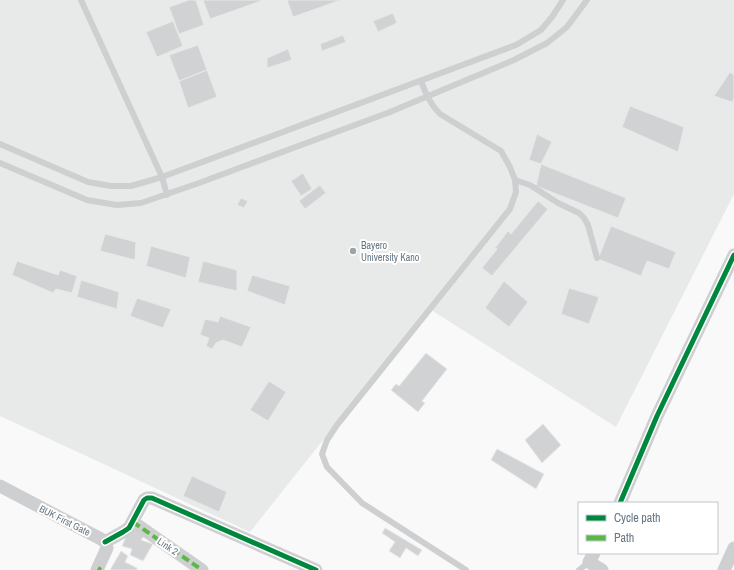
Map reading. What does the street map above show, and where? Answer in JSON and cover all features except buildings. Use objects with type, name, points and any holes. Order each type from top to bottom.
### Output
[{"type":"street","points":[[620,502],[657,416],[731,267],[734,254]]},
{"type":"street","name":"BUK First Gate","points":[[0,486],[105,542]]},
{"type":"street","points":[[99,569],[107,548],[105,542],[123,532],[133,522],[144,500],[147,498],[152,498],[314,570]]},
{"type":"street","name":"Link 2","points":[[133,522],[202,570]]},
{"type":"street","points":[[724,570],[734,548]]},
{"type":"street","points":[[588,562],[602,570]]},
{"type":"lane","points":[[81,0],[162,177],[167,195]]},
{"type":"lane","points":[[0,144],[88,182],[110,186],[130,186],[162,177],[516,45],[541,30],[563,0]]},
{"type":"lane","points":[[0,163],[87,200],[117,205],[141,203],[167,195],[390,112],[514,60],[548,43],[567,27],[587,0]]},
{"type":"lane","points":[[421,81],[432,106],[440,114],[501,152],[510,167],[515,180],[516,192],[510,209],[337,425],[327,440],[322,454],[327,467],[362,502],[466,570]]},
{"type":"lane","points":[[515,180],[530,185],[558,203],[579,213],[588,224],[597,258]]},
{"type":"shaded area","name":"Bayero University Kano","points":[[0,0],[734,0],[734,194],[616,427],[428,308],[250,532],[0,416]]},
{"type":"marked path","points":[[133,522],[202,570]]},
{"type":"cycle path","points":[[620,502],[657,416],[734,255]]},
{"type":"cycle path","points":[[105,542],[129,528],[144,500],[147,498],[152,498],[316,570]]},
{"type":"place","name":"Bayero University Kano","points":[[353,251]]}]
